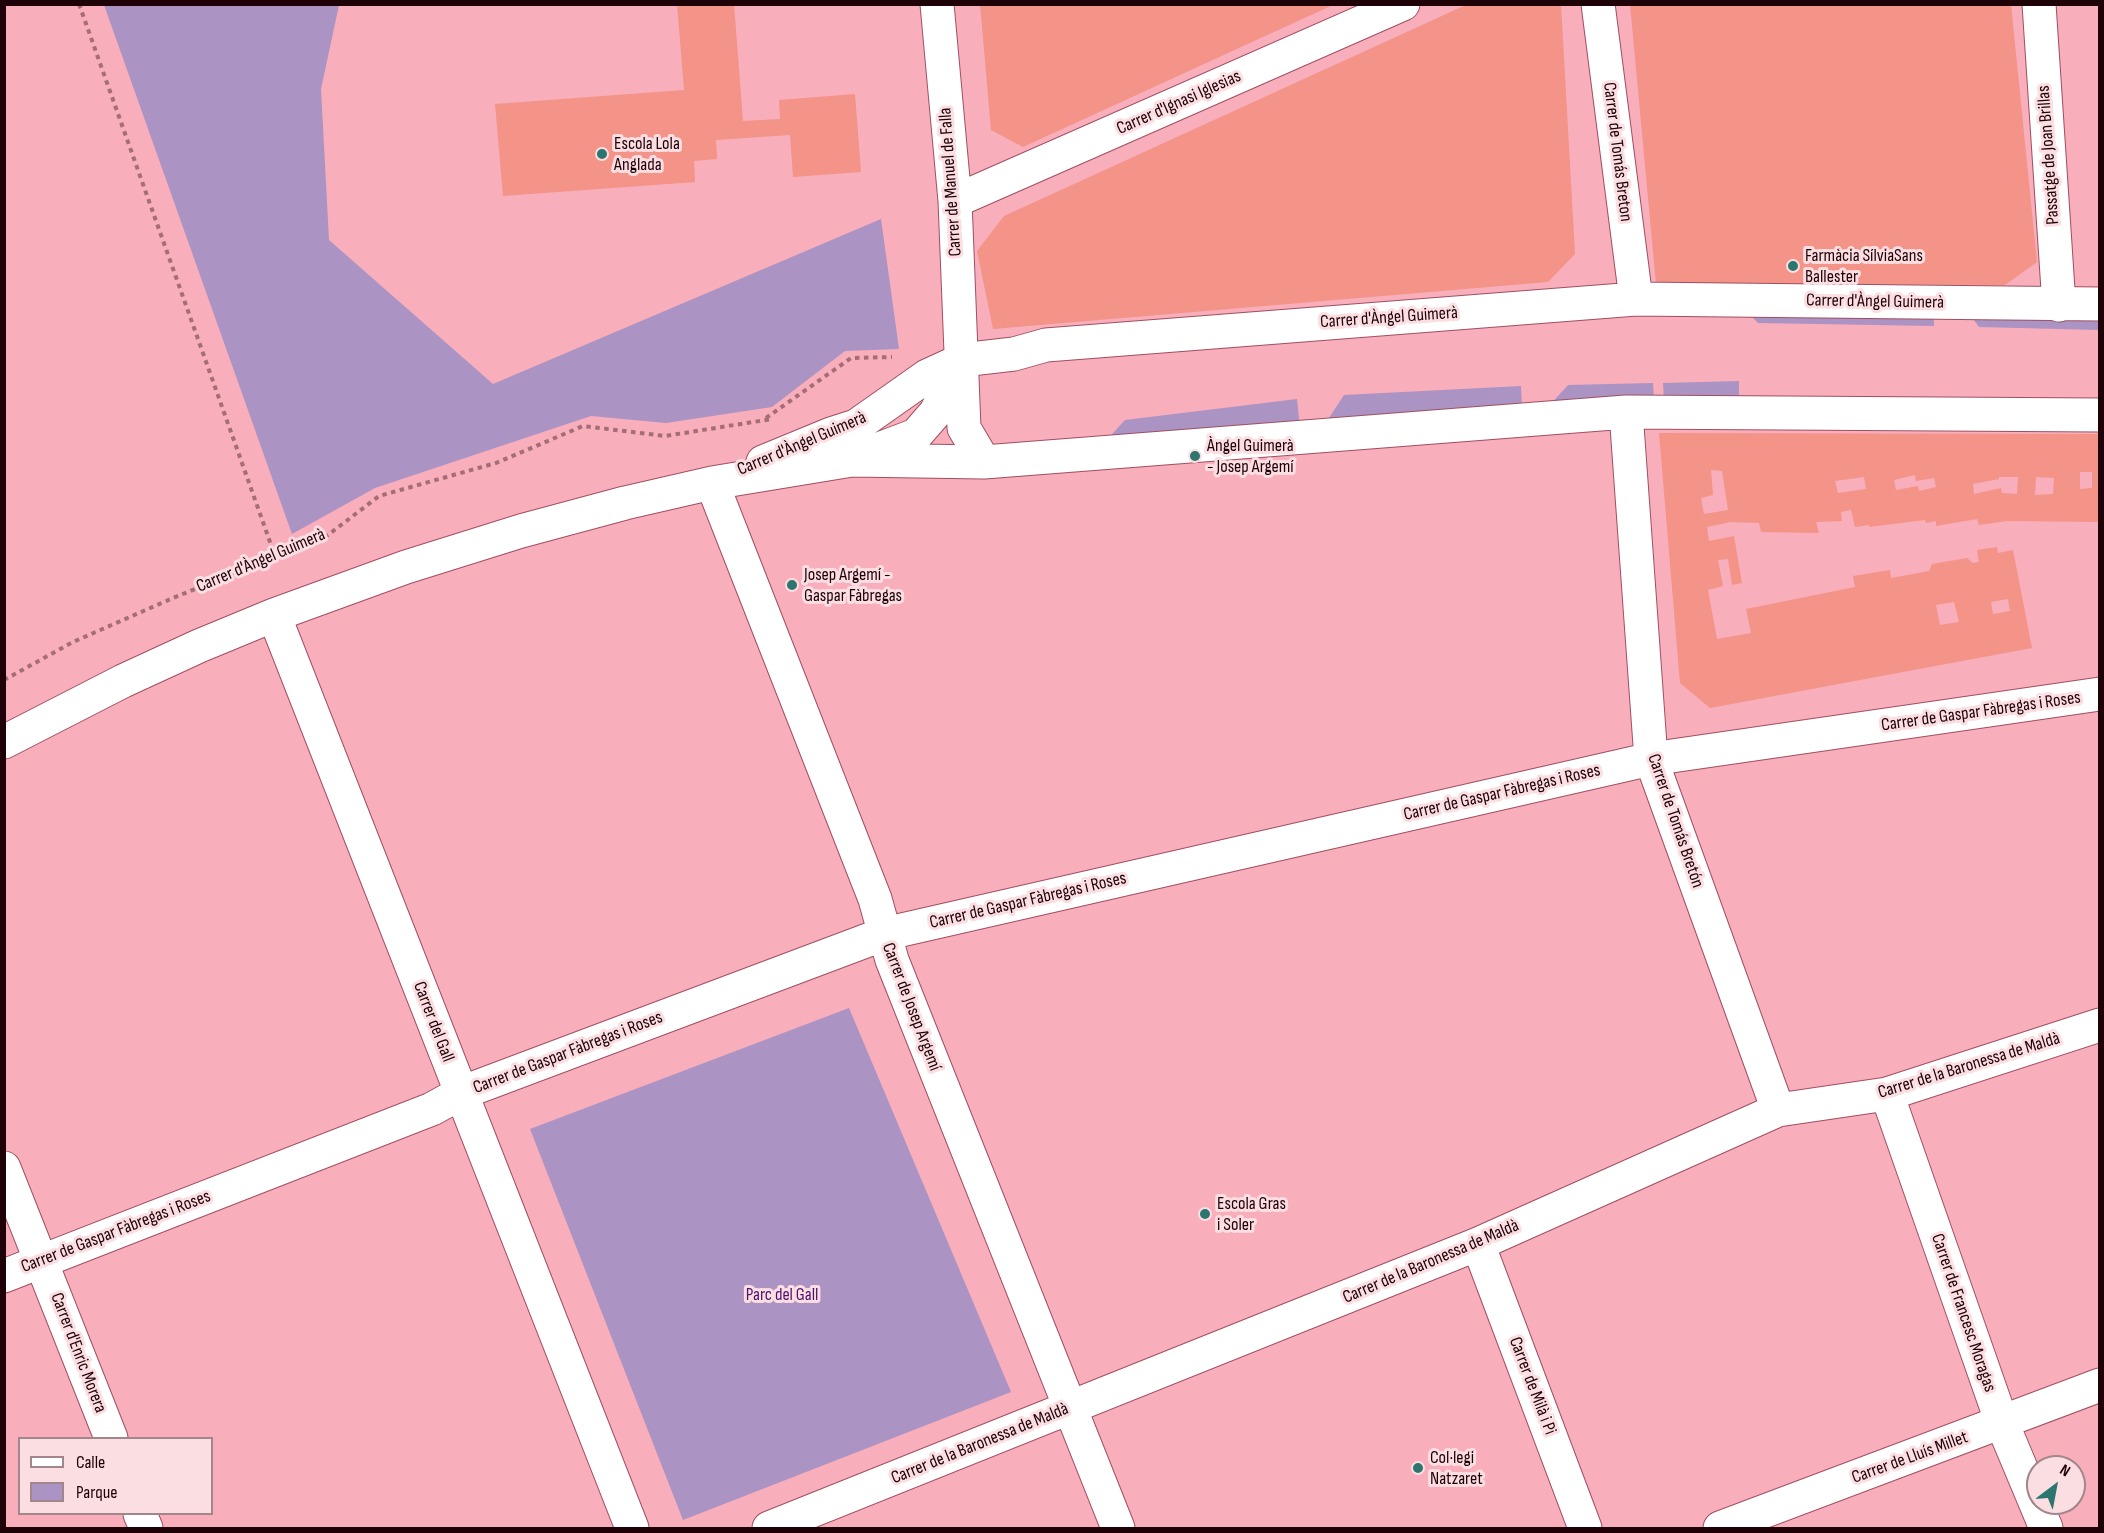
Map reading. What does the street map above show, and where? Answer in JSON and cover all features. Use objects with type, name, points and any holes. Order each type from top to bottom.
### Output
[{"type":"street","name":"Carrer de Manuel de Falla","points":[[937,4],[955,201],[964,428],[984,462]]},
{"type":"street","name":"Carrer d'Ignasi Iglesias","points":[[955,201],[1403,4]]},
{"type":"street","name":"Carrer de Tomás Breton","points":[[1598,4],[1636,299]]},
{"type":"street","name":"Passatge de Joan Brillas","points":[[2039,4],[2059,305]]},
{"type":"street","name":"Carrer d'Àngel Guimerà","points":[[712,483],[856,426],[927,376],[962,360],[1014,354],[1046,345],[1636,299],[2100,304]]},
{"type":"street","name":"Carrer de Manuel de Falla","points":[[852,460],[916,435],[936,412],[962,360]]},
{"type":"street","name":"Carrer d'Àngel Guimerà","points":[[4,742],[123,681],[199,646],[274,615],[406,567],[521,531],[625,503],[712,483],[852,460],[984,462],[1626,412],[2100,415]]},
{"type":"street","name":"Carrer de Tomás Bretón","points":[[1626,412],[1651,759],[1778,1110]]},
{"type":"street","name":"Carrer de Josep Argemí","points":[[712,483],[875,899],[892,960],[1118,1528]]},
{"type":"street","name":"Carrer del Gall","points":[[274,615],[632,1528]]},
{"type":"street","name":"Carrer de Gaspar Fàbregas i Roses","points":[[4,1276],[432,1109],[461,1093],[884,934],[1651,759],[2100,694]]},
{"type":"street","name":"Carrer de la Baronessa de Maldà","points":[[769,1528],[1478,1244],[1778,1110],[1887,1094],[2100,1025]]},
{"type":"street","name":"Carrer de Francesc Moragas","points":[[1887,1094],[2001,1423],[2046,1528]]},
{"type":"street","name":"Carrer d'Enric Morera","points":[[4,1168],[111,1437]]},
{"type":"street","name":"Carrer de Milà i Pi","points":[[1478,1244],[1585,1528]]},
{"type":"street","name":"Carrer de Lluís Millet","points":[[1720,1528],[2100,1385]]},
{"type":"path","points":[[79,4],[275,556]]},
{"type":"path","name":"Carrer d'Àngel Guimerà","points":[[4,680],[73,642],[172,598],[328,535],[379,496],[496,464],[583,426],[665,436],[764,419],[851,358],[897,357]]},
{"type":"green space","points":[[104,5],[339,5],[321,89],[329,240],[493,384],[881,219],[899,349],[845,351],[772,407],[666,423],[591,416],[375,488],[292,534]]},
{"type":"green space","points":[[1933,300],[1934,326],[1758,323],[1736,301]]},
{"type":"green space","points":[[1959,300],[2099,302],[2099,330],[1979,327]]},
{"type":"green space","points":[[1739,381],[1739,401],[1664,401],[1663,383]]},
{"type":"green space","points":[[1653,383],[1654,401],[1548,407],[1568,385]]},
{"type":"green space","points":[[1521,386],[1522,410],[1323,427],[1344,395]]},
{"type":"green space","points":[[1297,399],[1300,428],[1104,443],[1125,420]]},
{"type":"green space","name":"Parc del Gall","points":[[849,1008],[1011,1392],[683,1520],[530,1129]]},
{"type":"building","points":[[677,4],[734,4],[743,121],[780,119],[779,100],[855,94],[861,172],[793,177],[790,135],[716,140],[717,159],[694,161],[695,182],[503,196],[495,104],[684,90]]},
{"type":"building","points":[[980,4],[1335,4],[1023,147],[991,130]]},
{"type":"building","points":[[1468,4],[1561,4],[1575,254],[1548,282],[993,329],[977,251],[1004,216]]},
{"type":"building","points":[[1630,4],[2011,4],[2037,262],[2005,285],[1656,284]]},
{"type":"building","points":[[1659,433],[2100,434],[2100,522],[2007,521],[1979,525],[1977,519],[1936,526],[1936,521],[1926,523],[1925,520],[1855,527],[1851,510],[1841,512],[1842,521],[1816,522],[1819,533],[1761,532],[1759,523],[1731,522],[1707,527],[1709,541],[1734,536],[1742,583],[1732,585],[1728,559],[1718,560],[1723,586],[1708,590],[1717,639],[1751,633],[1746,609],[1855,587],[1853,576],[1890,570],[1891,578],[1929,571],[1932,564],[1967,558],[1973,563],[1979,562],[1977,550],[1997,547],[1998,553],[2013,550],[2032,648],[1710,708],[1680,683]],"holes":[[[1711,470],[1722,471],[1728,510],[1704,514],[1701,498],[1713,495]],[[2080,472],[2092,472],[2092,488],[2080,489]],[[1915,475],[1916,481],[1934,478],[1936,487],[1919,491],[1918,486],[1896,490],[1894,480]],[[1864,477],[1866,489],[1838,493],[1835,481]],[[1999,477],[2018,477],[2017,494],[2002,493],[2001,488],[1974,494],[1973,484],[1999,479]],[[2036,477],[2054,478],[2053,494],[2035,495]],[[2008,599],[2010,611],[1993,614],[1991,602]],[[1954,602],[1959,622],[1940,625],[1936,605]]]},
{"type":"place","name":"Escola Lola Anglada","points":[[602,154]]},
{"type":"place","name":"Farmàcia SílviaSans Ballester","points":[[1793,266]]},
{"type":"place","name":"Àngel Guimerà - Josep Argemí","points":[[1195,456]]},
{"type":"place","name":"Josep Argemí - Gaspar Fàbregas","points":[[792,585]]},
{"type":"place","name":"Escola Gras i Soler","points":[[1205,1214]]},
{"type":"place","name":"Col·legi Natzaret","points":[[1418,1468]]}]
